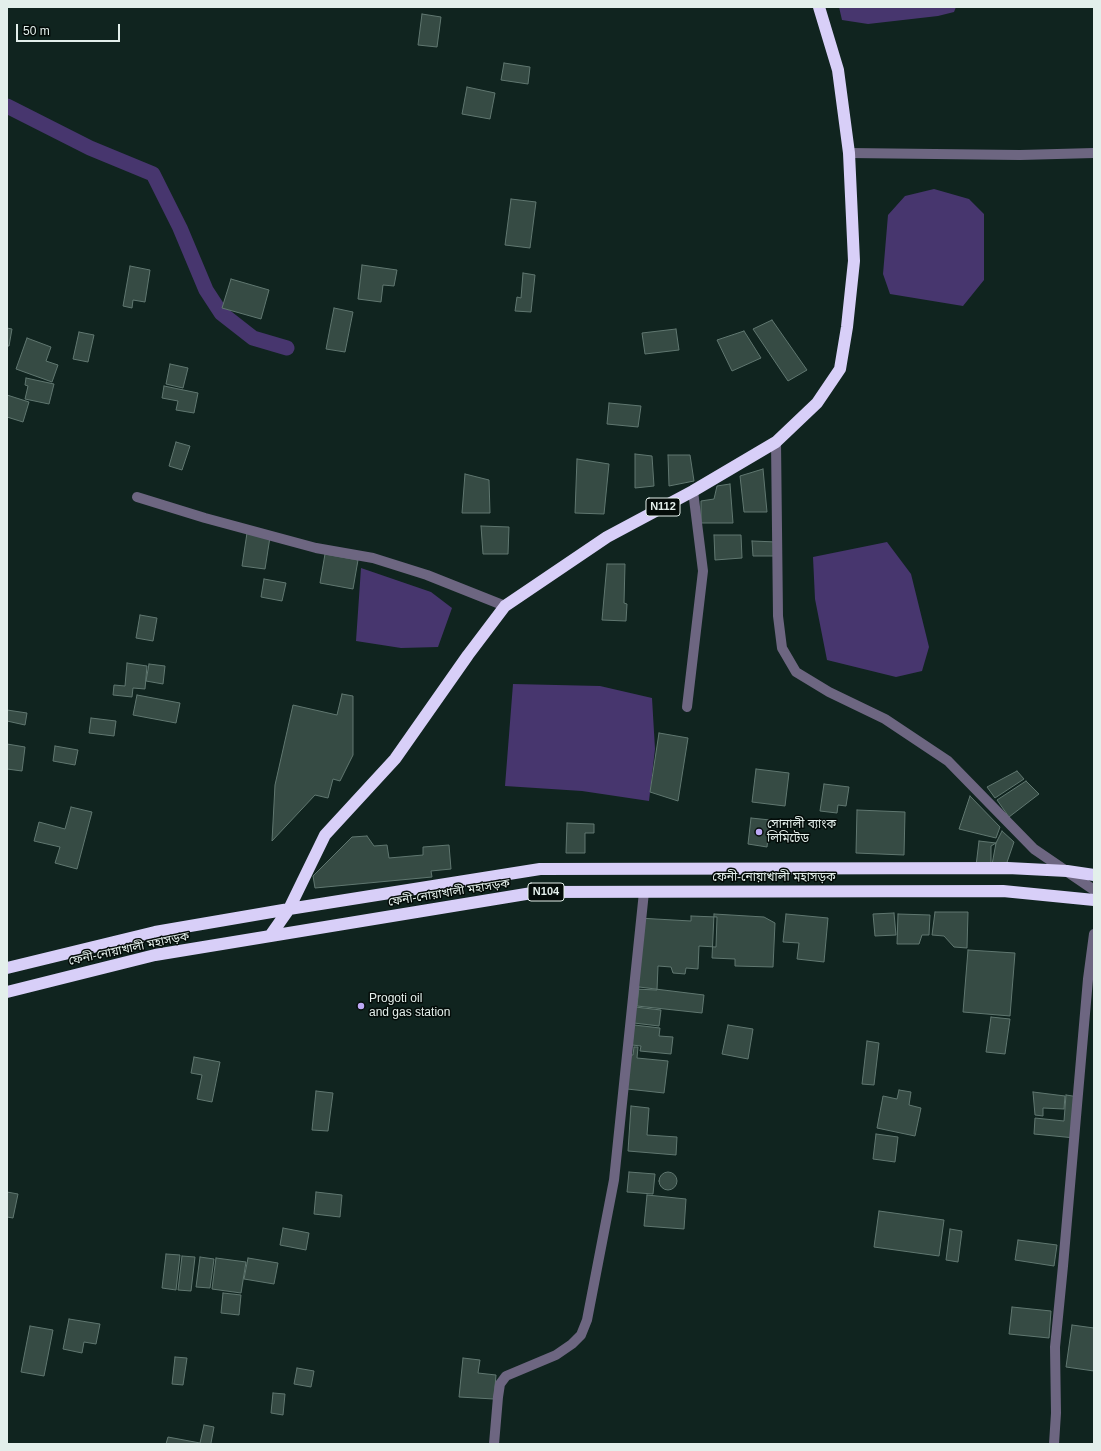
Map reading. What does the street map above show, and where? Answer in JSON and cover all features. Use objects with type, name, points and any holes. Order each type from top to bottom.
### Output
[{"type":"highway","name":"N112","points":[[270,936],[289,909],[325,835],[395,759],[468,655],[505,606],[607,537],[693,491],[776,442],[817,403],[840,369],[847,327],[854,261],[849,153],[838,70],[819,7]]},
{"type":"highway","name":"ফেনী-নোয়াখালী মহাসড়ক","points":[[7,968],[155,932],[540,869],[1008,868],[1068,871],[1094,875]]},
{"type":"highway","name":"ফেনী-নোয়াখালী মহাসড়ক","points":[[7,992],[156,955],[538,892],[1003,891],[1094,900]]},
{"type":"street","points":[[849,153],[1020,155],[1094,153]]},
{"type":"street","points":[[776,442],[778,616],[782,648],[796,672],[828,692],[885,720],[948,761],[1034,849],[1094,890]]},
{"type":"street","points":[[687,707],[703,571],[693,491]]},
{"type":"street","points":[[137,497],[205,518],[301,544],[372,558],[393,564],[427,575],[505,606]]},
{"type":"street","points":[[494,1444],[500,1384],[506,1376],[556,1355],[572,1344],[581,1335],[587,1320],[614,1180],[644,892]]},
{"type":"street","points":[[1054,1444],[1056,1413],[1055,1347],[1088,979],[1094,934]]},
{"type":"shaded area","points":[[839,7],[956,7],[954,12],[938,16],[868,24],[842,20]]},
{"type":"shaded area","points":[[934,189],[969,199],[984,214],[984,280],[963,306],[890,294],[883,274],[888,215],[905,196]]},
{"type":"shaded area","points":[[887,542],[911,574],[929,647],[922,671],[896,677],[827,660],[815,599],[813,557]]},
{"type":"shaded area","points":[[361,568],[431,592],[452,608],[438,647],[401,648],[356,641]]},
{"type":"shaded area","points":[[513,684],[600,686],[652,698],[655,749],[649,801],[582,791],[505,786]]},
{"type":"building","points":[[422,14],[441,17],[437,47],[418,45]]},
{"type":"building","points":[[504,63],[530,67],[528,84],[501,80]]},
{"type":"building","points":[[467,87],[495,93],[490,119],[462,114]]},
{"type":"building","points":[[511,199],[536,202],[530,248],[505,245]]},
{"type":"building","points":[[362,265],[397,270],[394,286],[383,285],[381,302],[358,299]]},
{"type":"building","points":[[130,266],[150,270],[145,302],[133,300],[132,308],[123,306]]},
{"type":"building","points":[[523,273],[535,275],[531,312],[515,311],[517,297],[521,298]]},
{"type":"building","points":[[231,279],[269,290],[261,319],[222,308]]},
{"type":"building","points":[[334,308],[353,312],[345,352],[326,349]]},
{"type":"building","points":[[772,320],[807,370],[788,381],[753,329]]},
{"type":"building","points":[[7,328],[12,329],[9,346],[7,346]]},
{"type":"building","points":[[676,329],[679,350],[645,354],[642,333]]},
{"type":"building","points":[[744,331],[761,358],[732,371],[717,340]]},
{"type":"building","points":[[79,332],[94,335],[88,362],[73,359]]},
{"type":"building","points":[[27,338],[51,347],[46,361],[58,365],[52,382],[16,369]]},
{"type":"building","points":[[170,364],[188,368],[183,388],[166,384]]},
{"type":"building","points":[[26,378],[54,384],[49,404],[25,399],[28,386],[25,385]]},
{"type":"building","points":[[164,386],[198,393],[194,413],[176,410],[178,401],[162,398]]},
{"type":"building","points":[[7,395],[29,402],[23,422],[7,417]]},
{"type":"building","points":[[609,403],[641,406],[638,427],[607,424]]},
{"type":"building","points":[[176,442],[190,446],[182,470],[169,466]]},
{"type":"building","points":[[635,454],[652,456],[654,486],[635,488]]},
{"type":"building","points":[[668,455],[690,455],[694,481],[669,486]]},
{"type":"building","points":[[577,459],[609,464],[604,514],[575,513]]},
{"type":"building","points":[[763,469],[767,512],[744,512],[740,476]]},
{"type":"building","points":[[465,474],[489,480],[490,513],[462,513]]},
{"type":"building","points":[[730,484],[733,523],[701,523],[701,501],[714,499],[717,486]]},
{"type":"building","points":[[481,526],[509,527],[508,554],[483,554]]},
{"type":"building","points":[[247,533],[270,537],[265,569],[242,566]]},
{"type":"building","points":[[714,535],[741,535],[742,558],[715,560]]},
{"type":"building","points":[[752,541],[777,542],[775,556],[753,556]]},
{"type":"building","points":[[325,554],[358,560],[353,589],[320,583]]},
{"type":"building","points":[[607,564],[625,564],[624,603],[627,604],[626,621],[602,620]]},
{"type":"building","points":[[264,579],[286,583],[282,601],[261,597]]},
{"type":"building","points":[[140,615],[157,618],[153,641],[136,638]]},
{"type":"building","points":[[127,663],[147,666],[145,689],[133,688],[132,697],[113,695],[114,685],[125,686]]},
{"type":"building","points":[[149,664],[165,666],[163,684],[146,681]]},
{"type":"building","points":[[342,694],[353,696],[353,755],[340,781],[333,779],[328,798],[315,795],[272,841],[275,785],[293,705],[337,715]]},
{"type":"building","points":[[137,695],[180,703],[176,723],[133,715]]},
{"type":"building","points":[[7,710],[27,713],[25,725],[7,721]]},
{"type":"building","points":[[91,718],[116,721],[114,736],[89,733]]},
{"type":"building","points":[[659,733],[688,738],[678,801],[650,792]]},
{"type":"building","points":[[7,744],[25,747],[22,771],[7,769]]},
{"type":"building","points":[[55,746],[78,750],[75,765],[53,761]]},
{"type":"building","points":[[756,769],[789,773],[785,806],[752,802]]},
{"type":"building","points":[[1017,771],[1024,779],[995,798],[987,787]]},
{"type":"building","points":[[1026,781],[1039,794],[1009,817],[997,800]]},
{"type":"building","points":[[824,784],[849,787],[846,806],[838,805],[837,813],[820,811]]},
{"type":"building","points":[[970,796],[1000,827],[996,838],[959,829]]},
{"type":"building","points":[[71,807],[92,812],[77,869],[55,863],[60,847],[34,841],[39,822],[65,829]]},
{"type":"building","points":[[857,810],[905,812],[904,855],[856,853]]},
{"type":"building","name":"সোনালী ব্যাংক লিমিটেড","points":[[751,818],[770,820],[767,847],[748,844]]},
{"type":"building","points":[[567,823],[594,824],[594,833],[585,833],[585,853],[566,853]]},
{"type":"building","points":[[1002,831],[1014,842],[1004,871],[991,870],[991,846],[996,843]]},
{"type":"building","points":[[367,836],[374,846],[387,845],[389,858],[423,855],[423,847],[449,845],[451,869],[431,871],[432,877],[315,888],[313,876],[352,837]]},
{"type":"building","points":[[979,841],[996,843],[991,870],[976,866]]},
{"type":"building","points":[[935,912],[968,912],[967,948],[954,947],[944,936],[932,935]]},
{"type":"building","points":[[894,913],[896,935],[875,936],[873,914]]},
{"type":"building","points":[[714,914],[764,917],[775,923],[773,967],[735,966],[735,959],[712,958]]},
{"type":"building","points":[[786,914],[828,918],[824,962],[797,959],[799,943],[783,942]]},
{"type":"building","points":[[898,914],[930,915],[929,935],[922,935],[919,944],[897,944]]},
{"type":"building","points":[[691,916],[717,917],[716,947],[699,946],[698,969],[686,968],[685,974],[673,973],[671,967],[658,966],[657,990],[634,989],[638,918],[691,921]]},
{"type":"building","points":[[968,950],[1015,953],[1010,1016],[963,1012]]},
{"type":"building","points":[[639,987],[704,995],[702,1013],[637,1006]]},
{"type":"building","points":[[635,1007],[661,1010],[659,1026],[634,1023]]},
{"type":"building","points":[[991,1017],[1010,1019],[1005,1054],[986,1052]]},
{"type":"building","points":[[634,1025],[660,1028],[659,1036],[673,1037],[671,1054],[640,1051],[641,1046],[632,1045]]},
{"type":"building","points":[[728,1025],[753,1029],[748,1059],[722,1054]]},
{"type":"building","points":[[867,1041],[879,1043],[874,1085],[862,1084]]},
{"type":"building","points":[[634,1047],[638,1047],[637,1058],[668,1061],[664,1093],[627,1089],[631,1055],[633,1055]]},
{"type":"building","points":[[194,1057],[220,1062],[212,1102],[197,1099],[202,1075],[191,1073]]},
{"type":"building","points":[[899,1090],[911,1092],[909,1105],[921,1108],[915,1136],[877,1128],[883,1096],[897,1099]]},
{"type":"building","points":[[316,1091],[333,1093],[328,1131],[312,1130]]},
{"type":"building","points":[[1033,1092],[1065,1096],[1064,1109],[1043,1108],[1043,1116],[1035,1115]]},
{"type":"building","points":[[1066,1095],[1079,1097],[1075,1138],[1034,1134],[1035,1118],[1064,1121]]},
{"type":"building","points":[[631,1106],[649,1108],[647,1135],[677,1137],[676,1155],[628,1151]]},
{"type":"building","points":[[876,1134],[898,1137],[895,1162],[873,1159]]},
{"type":"building","points":[[629,1172],[655,1174],[653,1194],[627,1192]]},
{"type":"building","points":[[668,1172],[674,1175],[677,1181],[674,1187],[668,1190],[662,1187],[659,1181],[662,1175]]},
{"type":"building","points":[[7,1192],[18,1194],[13,1218],[7,1217]]},
{"type":"building","points":[[316,1192],[342,1195],[340,1217],[314,1214]]},
{"type":"building","points":[[647,1195],[686,1199],[684,1229],[644,1226]]},
{"type":"building","points":[[879,1211],[944,1220],[939,1256],[874,1247]]},
{"type":"building","points":[[283,1228],[309,1233],[306,1250],[280,1245]]},
{"type":"building","points":[[950,1229],[962,1231],[958,1262],[946,1260]]},
{"type":"building","points":[[1018,1240],[1057,1245],[1054,1266],[1015,1260]]},
{"type":"building","points":[[166,1254],[180,1255],[176,1290],[162,1288]]},
{"type":"building","points":[[182,1256],[195,1257],[191,1291],[178,1290]]},
{"type":"building","points":[[200,1257],[214,1259],[210,1288],[196,1287]]},
{"type":"building","points":[[216,1258],[246,1262],[241,1293],[212,1289]]},
{"type":"building","points":[[248,1258],[278,1263],[274,1284],[244,1279]]},
{"type":"building","points":[[223,1293],[241,1295],[239,1315],[221,1313]]},
{"type":"building","points":[[1012,1307],[1051,1311],[1049,1338],[1009,1334]]},
{"type":"building","points":[[69,1319],[100,1324],[96,1344],[84,1342],[82,1353],[63,1349]]},
{"type":"building","points":[[1072,1325],[1094,1328],[1094,1371],[1066,1367]]},
{"type":"building","points":[[30,1326],[53,1330],[44,1376],[21,1372]]},
{"type":"building","points":[[175,1357],[187,1358],[183,1385],[172,1384]]},
{"type":"building","points":[[463,1358],[480,1360],[478,1373],[496,1375],[494,1399],[459,1397]]},
{"type":"building","points":[[297,1368],[314,1371],[311,1387],[294,1384]]},
{"type":"building","points":[[273,1393],[285,1394],[283,1415],[271,1413]]},
{"type":"building","points":[[204,1425],[214,1427],[212,1444],[166,1444],[168,1437],[200,1443]]},
{"type":"waterway","points":[[7,106],[90,148],[153,174],[180,228],[206,290],[221,313],[253,338],[287,348]]},
{"type":"place","name":"সোনালী ব্যাংক লিমিটেড","points":[[759,832]]},
{"type":"place","name":"Progoti oil and gas station","points":[[361,1006]]}]
